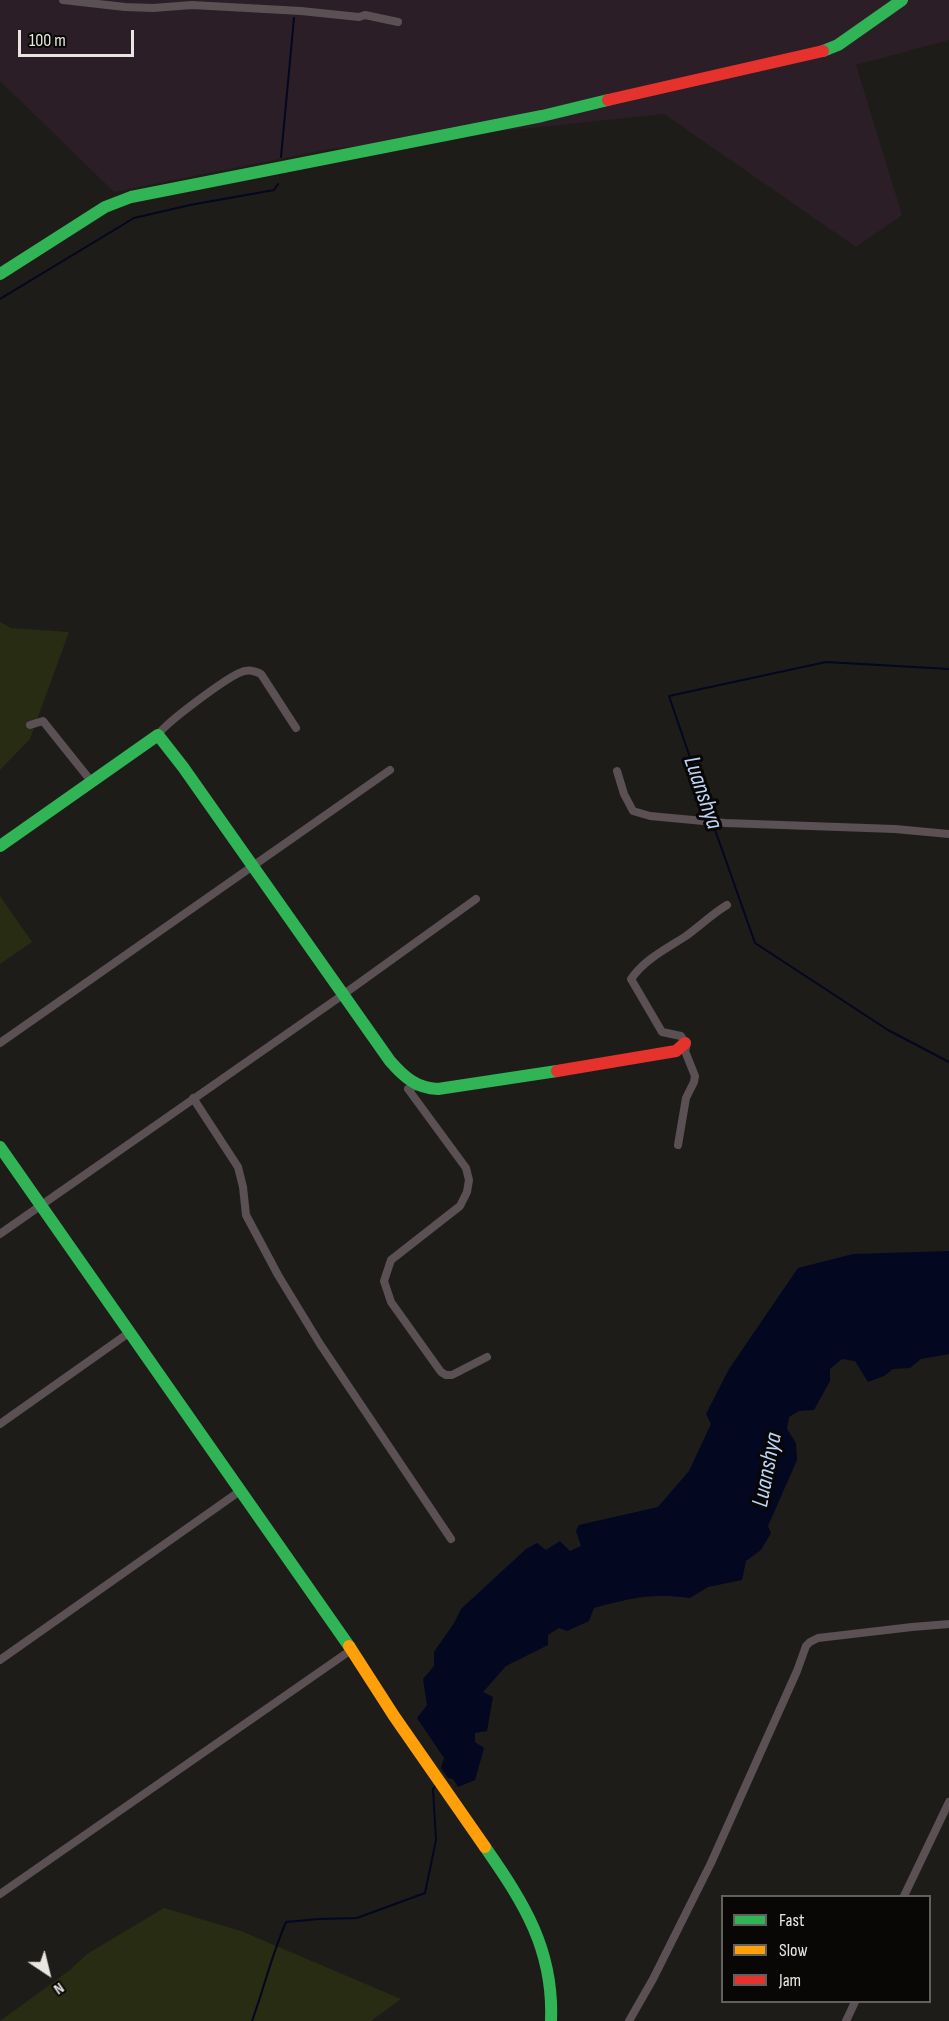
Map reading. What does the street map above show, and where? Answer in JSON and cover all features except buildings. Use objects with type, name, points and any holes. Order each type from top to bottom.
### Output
[{"type":"street","points":[[63,0],[125,8],[192,5],[301,10],[359,17],[365,15],[398,22]]},
{"type":"street","points":[[0,274],[105,207],[131,197],[542,116],[818,53],[838,45],[902,0]]},
{"type":"street","points":[[0,846],[158,735],[168,723],[239,673],[254,670],[261,674],[296,728]]},
{"type":"street","points":[[30,725],[43,721],[91,782]]},
{"type":"street","points":[[158,735],[390,1060],[405,1079],[415,1086],[443,1090],[462,1087],[666,1053],[676,1050],[685,1043]]},
{"type":"street","points":[[0,1043],[390,770]]},
{"type":"street","points":[[617,771],[624,794],[633,811],[650,816],[725,823],[895,829],[949,834]]},
{"type":"street","points":[[0,1234],[476,899]]},
{"type":"street","points":[[678,1145],[686,1098],[695,1076],[685,1052],[687,1043],[681,1035],[662,1032],[631,979],[638,969],[656,955],[689,934],[727,905]]},
{"type":"street","points":[[415,1086],[408,1089],[466,1168],[469,1180],[468,1192],[460,1206],[391,1260],[384,1281],[386,1290],[391,1302],[441,1372],[452,1375],[487,1357]]},
{"type":"street","points":[[193,1098],[238,1167],[243,1186],[246,1215],[278,1275],[320,1344],[451,1539]]},
{"type":"street","points":[[0,1147],[351,1650],[515,1890],[532,1920],[544,1949],[553,2000],[550,2021]]},
{"type":"street","points":[[0,1424],[130,1332]]},
{"type":"street","points":[[0,1660],[240,1491]]},
{"type":"street","points":[[629,2021],[653,1979],[711,1863],[806,1646],[818,1638],[829,1636],[949,1624]]},
{"type":"street","points":[[0,1894],[351,1650]]},
{"type":"street","points":[[904,1895],[949,1802]]},
{"type":"street","points":[[846,2021],[854,2003]]},
{"type":"shaded area","points":[[0,0],[949,0],[949,40],[856,65],[902,215],[856,247],[664,114],[329,149],[114,192],[0,81]]},
{"type":"green space","points":[[0,622],[11,628],[69,632],[30,739],[0,770]]},
{"type":"green space","points":[[0,896],[32,942],[0,964]]},
{"type":"green space","points":[[164,1908],[241,1931],[401,1999],[371,2021],[0,2021],[70,1970],[87,1954]]},
{"type":"water","points":[[949,1251],[949,1354],[921,1359],[910,1368],[893,1369],[884,1376],[868,1382],[855,1361],[842,1359],[830,1369],[830,1381],[814,1410],[799,1411],[789,1417],[787,1429],[796,1443],[797,1460],[768,1526],[771,1533],[761,1550],[746,1561],[742,1580],[708,1587],[690,1598],[641,1597],[594,1608],[589,1621],[567,1631],[559,1628],[548,1635],[548,1645],[506,1666],[483,1692],[493,1697],[487,1731],[475,1733],[475,1742],[484,1748],[475,1780],[458,1787],[453,1779],[448,1778],[441,1768],[444,1758],[417,1718],[427,1705],[423,1679],[434,1666],[434,1652],[461,1609],[526,1549],[537,1543],[546,1550],[560,1541],[570,1551],[581,1546],[576,1531],[579,1525],[658,1507],[689,1471],[711,1424],[706,1414],[729,1369],[798,1268],[853,1254]]},
{"type":"waterway","points":[[281,157],[294,18]]},
{"type":"waterway","points":[[0,299],[134,218],[274,190],[278,184]]},
{"type":"waterway","name":"Luanshya","points":[[711,819],[669,696],[826,662],[949,669]]},
{"type":"waterway","name":"Luanshya","points":[[713,824],[755,943],[888,1030],[949,1062]]},
{"type":"waterway","name":"Luanshya","points":[[252,2021],[286,1922],[357,1918],[425,1893],[436,1840],[433,1789],[437,1784]]},
{"type":"traffic: fast","points":[[823,51],[838,45],[902,0]]},
{"type":"traffic: fast","points":[[0,274],[105,207],[131,197],[542,116],[608,100]]},
{"type":"traffic: fast","points":[[0,846],[158,735],[183,767],[390,1061],[406,1077],[417,1084],[438,1089],[557,1071]]},
{"type":"traffic: fast","points":[[0,1147],[349,1646]]},
{"type":"traffic: fast","points":[[485,1847],[512,1888],[534,1928],[547,1972],[551,1995],[551,2021]]},
{"type":"traffic: slow","points":[[349,1646],[394,1716],[485,1847]]},
{"type":"traffic: jam","points":[[608,100],[823,51]]},
{"type":"traffic: jam","points":[[557,1071],[676,1051],[685,1043]]}]
